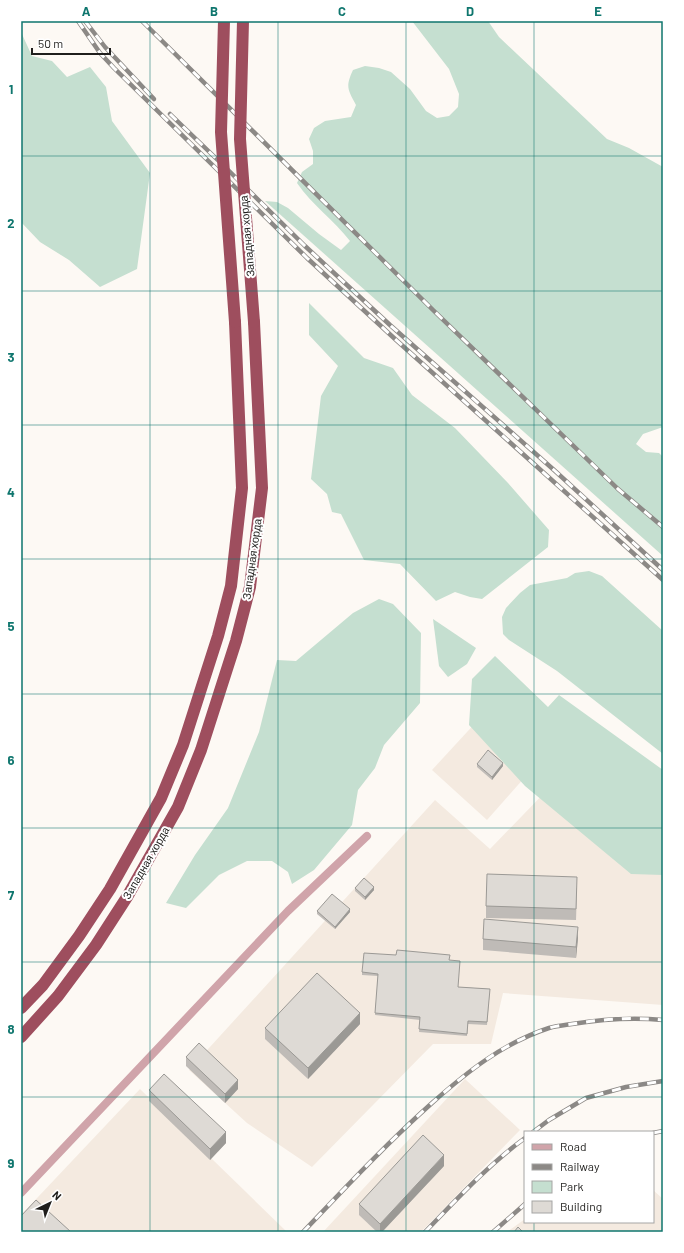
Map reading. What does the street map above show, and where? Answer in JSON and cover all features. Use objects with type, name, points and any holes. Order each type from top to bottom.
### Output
[{"type":"highway","name":"Западная хорда","points":[[21,1008],[42,985],[84,929],[110,889],[161,798],[183,745],[218,636],[231,586],[242,488],[235,322],[221,132],[224,21]]},
{"type":"highway","name":"Западная хорда","points":[[21,1037],[63,990],[96,945],[127,897],[178,807],[201,750],[236,641],[250,587],[262,488],[254,322],[240,139],[243,21]]},
{"type":"street","points":[[21,1193],[288,911],[367,836]]},
{"type":"shaded area","points":[[479,719],[533,768],[487,820],[432,770]]},
{"type":"shaded area","points":[[580,756],[663,825],[663,1005],[503,993],[491,1044],[433,1044],[312,1167],[247,1123],[189,1070],[435,800],[490,849]]},
{"type":"shaded area","points":[[465,1079],[520,1130],[421,1232],[323,1232]]},
{"type":"shaded area","points":[[140,1089],[287,1232],[21,1232],[21,1215]]},
{"type":"shaded area","points":[[654,1191],[663,1199],[663,1232],[507,1232],[524,1220],[524,1223],[654,1223]]},
{"type":"green space","points":[[412,21],[488,21],[499,37],[607,139],[629,148],[663,167],[663,427],[643,434],[636,444],[646,452],[659,453],[663,457],[663,556],[265,201],[277,202],[288,208],[341,250],[350,241],[309,198],[297,183],[302,172],[313,164],[313,151],[309,139],[314,128],[325,121],[351,117],[356,105],[348,88],[353,70],[365,66],[391,72],[410,89],[426,111],[437,118],[449,116],[458,107],[459,94],[449,69]]},
{"type":"green space","points":[[21,32],[32,56],[52,61],[67,77],[90,67],[106,87],[112,121],[150,173],[137,269],[100,287],[69,260],[40,242],[21,222]]},
{"type":"green space","points":[[309,303],[364,358],[393,368],[412,395],[455,428],[508,483],[549,530],[548,547],[482,599],[455,592],[436,601],[400,564],[364,560],[341,514],[332,512],[327,494],[311,479],[321,396],[338,366],[309,335]]},
{"type":"green space","points":[[589,571],[602,576],[663,631],[663,754],[557,671],[509,640],[503,634],[502,617],[506,608],[530,585],[567,578],[575,573]]},
{"type":"green space","points":[[379,599],[393,604],[421,633],[420,703],[384,745],[375,768],[358,790],[352,825],[314,870],[292,884],[288,872],[272,861],[247,861],[219,875],[186,908],[166,903],[195,855],[228,808],[259,732],[277,660],[296,661],[353,613]]},
{"type":"green space","points":[[433,619],[476,648],[467,664],[448,677],[439,666]]},
{"type":"green space","points":[[495,656],[548,707],[559,695],[663,770],[663,875],[631,874],[525,786],[469,725],[472,679]]},
{"type":"building","points":[[488,750],[503,763],[492,777],[477,764]]},
{"type":"building","points":[[487,874],[577,877],[576,909],[486,906]]},
{"type":"building","points":[[364,878],[374,887],[365,897],[355,888]]},
{"type":"building","points":[[332,894],[350,909],[335,927],[317,911]]},
{"type":"building","points":[[484,919],[578,927],[576,947],[483,939]]},
{"type":"building","points":[[397,950],[450,955],[449,960],[460,961],[458,987],[490,989],[487,1022],[468,1021],[467,1034],[419,1029],[420,1017],[375,1013],[378,974],[362,972],[364,953],[396,955]]},
{"type":"building","points":[[317,973],[360,1013],[308,1068],[265,1028]]},
{"type":"building","points":[[199,1043],[238,1080],[225,1094],[186,1057]]},
{"type":"building","points":[[164,1074],[226,1132],[210,1149],[149,1090]]},
{"type":"building","points":[[423,1135],[444,1155],[380,1224],[359,1204]]},
{"type":"building","points":[[36,1200],[71,1232],[21,1232],[21,1216]]},
{"type":"building","points":[[518,1227],[523,1232],[514,1232]]},
{"type":"railway","points":[[78,21],[100,53],[114,68],[307,258],[663,580]]},
{"type":"railway","points":[[85,21],[105,47],[154,99]]},
{"type":"railway","points":[[142,21],[433,310],[618,489],[663,527]]},
{"type":"railway","points":[[170,114],[305,246],[390,325],[554,470],[663,570]]},
{"type":"railway","points":[[303,1232],[398,1134],[459,1080],[501,1050],[532,1034],[558,1026],[618,1019],[663,1020]]},
{"type":"railway","points":[[534,1131],[549,1120],[586,1098],[626,1087],[663,1081]]},
{"type":"railway","points":[[654,1133],[663,1131]]},
{"type":"railway","points":[[425,1232],[498,1159],[524,1139]]},
{"type":"railway","points":[[493,1232],[524,1205]]}]
